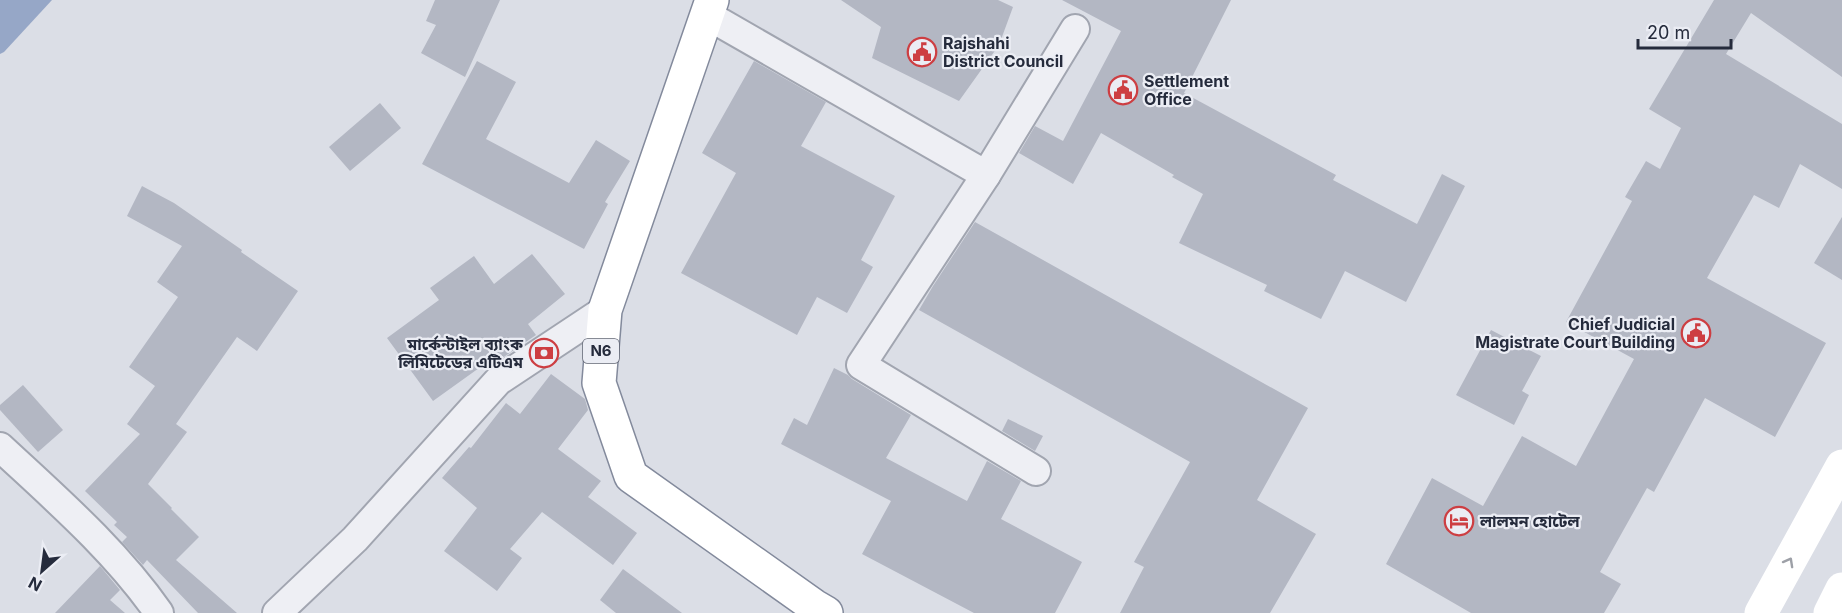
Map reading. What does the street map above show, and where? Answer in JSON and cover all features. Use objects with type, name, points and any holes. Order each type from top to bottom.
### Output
[{"type":"main road","name":"N6","points":[[709,7],[605,310],[599,383],[632,476],[816,611]]},
{"type":"main road","points":[[1761,613],[1842,466]]},
{"type":"main road","points":[[1830,613],[1842,589]]},
{"type":"street","points":[[709,7],[986,175]]},
{"type":"street","points":[[1036,471],[861,365],[986,175],[1075,29]]},
{"type":"street","points":[[277,613],[355,538],[498,381],[605,310]]},
{"type":"street","points":[[0,447],[80,522],[142,588],[159,613]]},
{"type":"water","points":[[0,0],[52,0],[0,54]]},
{"type":"building","points":[[435,0],[500,0],[465,77],[421,53],[436,25],[426,21]]},
{"type":"building","name":"Rajshahi District Council","points":[[841,0],[998,0],[1013,7],[999,45],[959,101],[872,58],[881,27]]},
{"type":"building","points":[[1062,0],[1231,0],[1184,93],[1336,175],[1333,180],[1417,224],[1442,174],[1465,186],[1406,302],[1345,271],[1321,319],[1264,291],[1267,285],[1179,243],[1203,194],[1101,133],[1073,184],[1019,153],[1035,126],[1063,141],[1121,31]]},
{"type":"building","points":[[1714,0],[1842,0],[1842,77],[1751,13],[1726,54],[1842,124],[1842,189],[1800,164],[1779,208],[1754,195],[1707,278],[1826,343],[1775,437],[1705,398],[1654,492],[1647,488],[1600,572],[1621,584],[1604,613],[1471,613],[1386,564],[1432,478],[1483,506],[1522,436],[1576,466],[1634,359],[1566,322],[1632,201],[1625,197],[1646,161],[1660,169],[1681,128],[1649,109]]},
{"type":"building","points":[[477,61],[516,82],[486,139],[569,183],[596,140],[630,161],[605,202],[608,204],[584,249],[422,164]]},
{"type":"building","points":[[754,61],[826,102],[801,146],[895,196],[861,260],[873,267],[847,313],[817,297],[797,335],[681,273],[736,173],[702,153]]},
{"type":"building","points":[[380,103],[401,128],[350,171],[329,147]]},
{"type":"building","points":[[142,186],[174,203],[298,291],[257,351],[237,337],[176,424],[187,432],[148,484],[199,537],[176,560],[237,613],[198,613],[147,560],[143,565],[122,542],[127,537],[114,525],[117,522],[85,491],[140,434],[127,424],[155,386],[129,367],[178,297],[157,282],[182,246],[127,216]]},
{"type":"building","points":[[1842,217],[1842,280],[1814,263]]},
{"type":"building","points":[[975,222],[1308,408],[1257,500],[1316,534],[1270,613],[1120,613],[1144,567],[1134,562],[1190,462],[919,310]]},
{"type":"building","points":[[532,254],[565,294],[528,324],[536,335],[489,367],[486,363],[433,401],[387,338],[439,300],[430,288],[474,256],[494,284]]},
{"type":"building","points":[[1491,330],[1541,356],[1522,391],[1529,395],[1514,425],[1456,395]]},
{"type":"building","points":[[834,368],[911,415],[886,458],[967,501],[987,461],[1021,481],[1001,519],[1082,562],[1055,613],[974,613],[862,554],[891,501],[781,444],[794,418],[807,425]]},
{"type":"building","points":[[551,374],[585,399],[588,410],[558,449],[601,481],[588,497],[637,533],[613,565],[542,512],[510,549],[522,558],[497,591],[444,551],[477,508],[442,478],[469,447],[471,448],[506,403],[520,414]]},
{"type":"building","points":[[23,385],[63,430],[38,452],[0,410],[0,405]]},
{"type":"building","points":[[1008,419],[1043,436],[1035,451],[1002,431]]},
{"type":"building","points":[[100,566],[120,590],[110,600],[125,613],[55,613]]},
{"type":"building","points":[[623,569],[682,613],[616,613],[600,600]]},
{"type":"place","name":"Rajshahi District Council","points":[[922,52]]},
{"type":"place","name":"Settlement Office","points":[[1123,90]]},
{"type":"place","name":"Chief Judicial Magistrate Court Building","points":[[1696,333]]},
{"type":"place","name":"মার্কেন্টাইল ব্যাংক লিমিটেডের এটিএম","points":[[544,353]]},
{"type":"place","name":"লালমন হোটেল","points":[[1459,521]]}]
